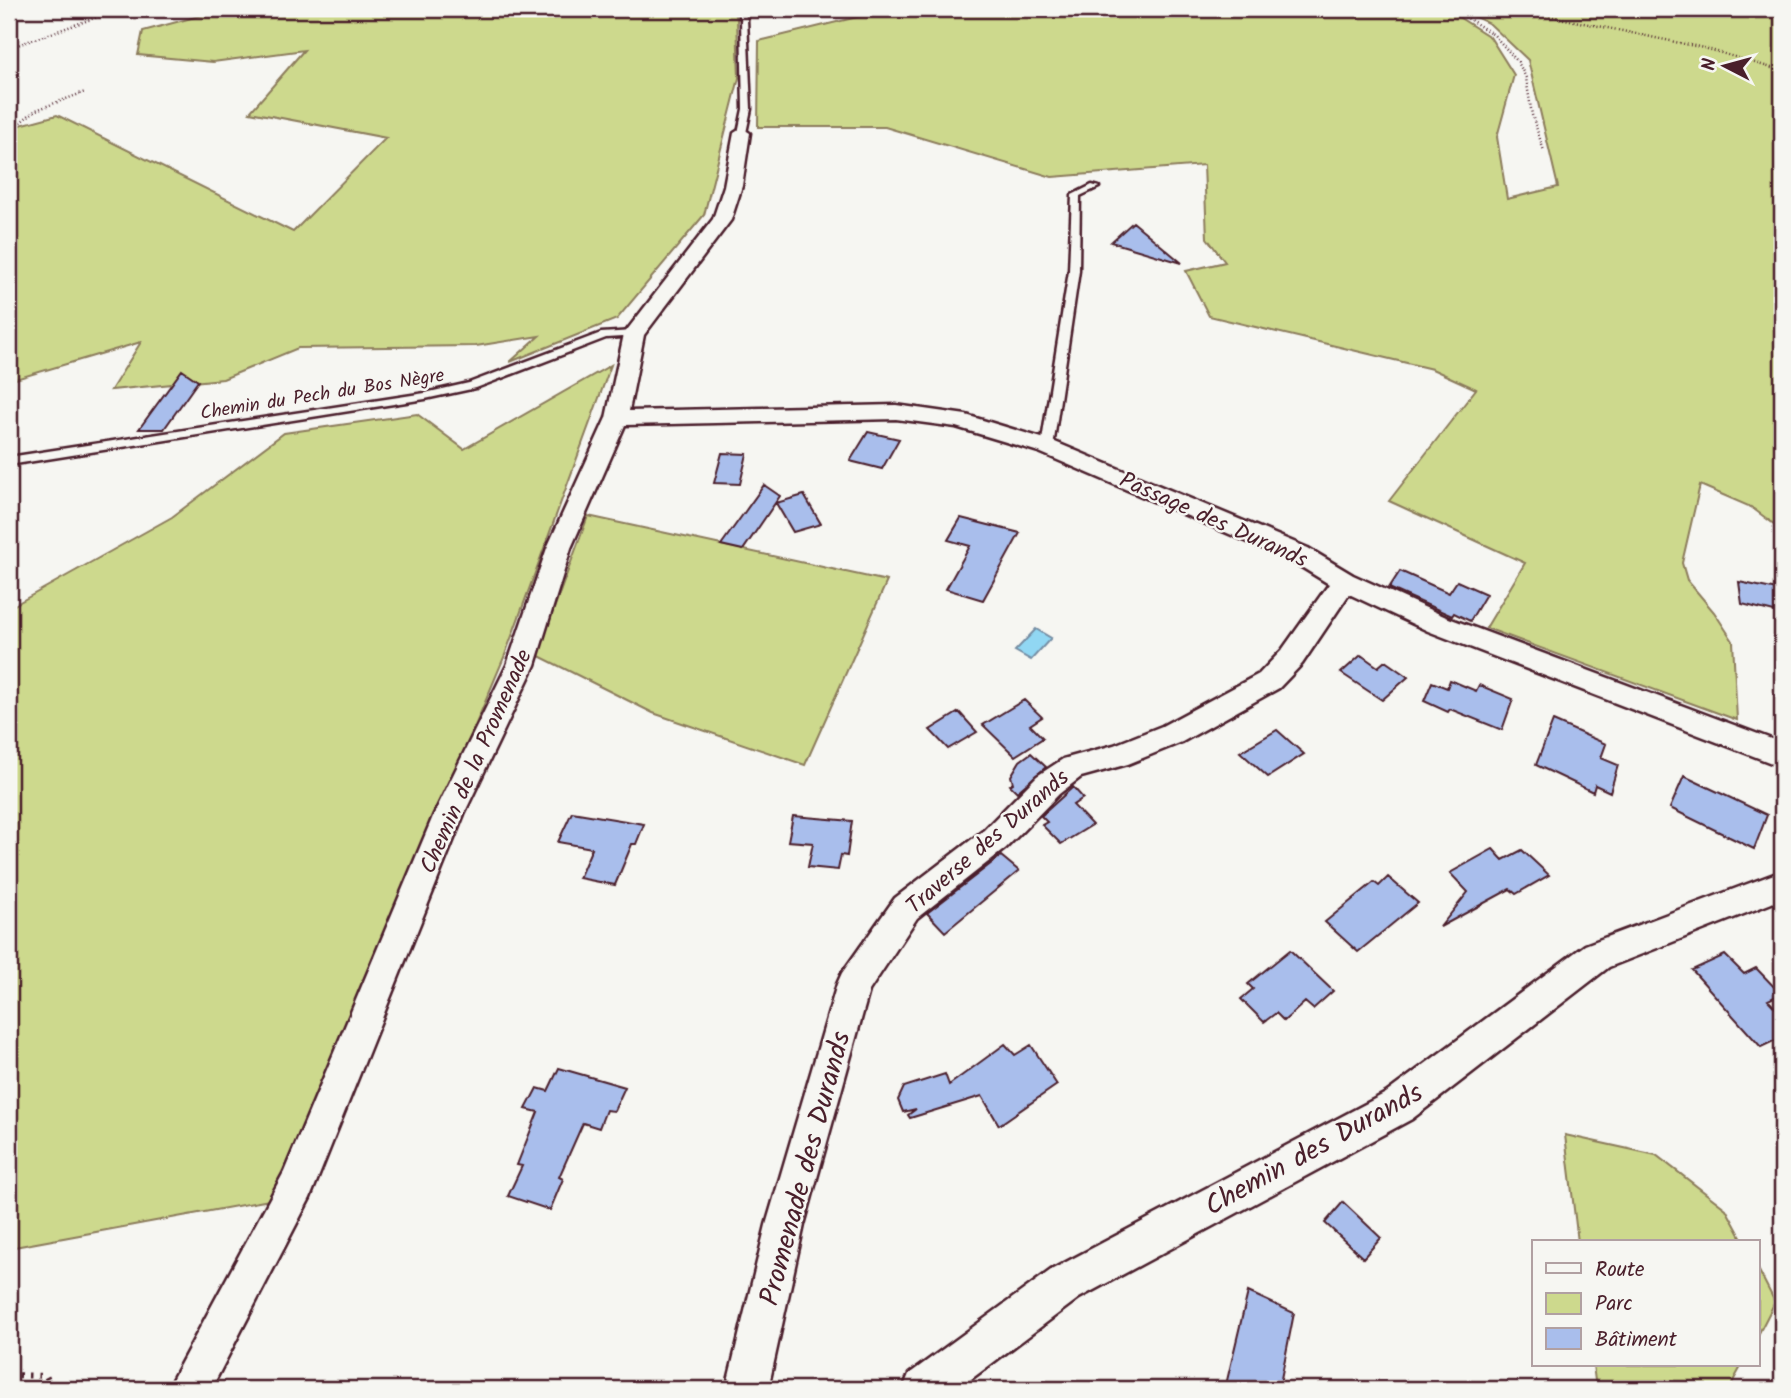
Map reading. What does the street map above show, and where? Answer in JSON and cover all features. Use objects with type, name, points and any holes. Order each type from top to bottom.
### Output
[{"type":"street","name":"Chemin de la Promenade","points":[[188,1389],[297,1185],[449,814],[521,665],[559,548],[617,418],[634,334],[722,220],[733,186],[742,133]]},
{"type":"street","name":"Passage des Durands","points":[[617,418],[896,412],[958,420],[1047,447],[1299,554],[1344,582],[1470,637],[1782,755]]},
{"type":"street","name":"Traverse des Durands","points":[[875,953],[906,908],[995,839],[1048,785],[1073,766],[1118,756],[1172,734],[1269,681],[1292,657],[1344,582]]},
{"type":"street","name":"Chemin des Durands","points":[[924,1389],[1065,1284],[1399,1106],[1597,956],[1782,885]]},
{"type":"street","name":"Promenade des Durands","points":[[747,1389],[785,1225],[855,984],[875,953]]},
{"type":"lane","points":[[739,9],[744,19],[747,109],[742,133]]},
{"type":"lane","points":[[1047,447],[1074,271],[1076,195],[1095,187]]},
{"type":"lane","name":"Chemin du Pech du Bos Nègre","points":[[9,461],[425,396],[472,386],[605,335],[634,334]]},
{"type":"path","points":[[9,48],[120,9]]},
{"type":"path","points":[[1452,9],[1489,29],[1507,47],[1525,74],[1534,123],[1541,134],[1544,151]]},
{"type":"path","points":[[1466,16],[1531,12],[1704,48],[1782,71]]},
{"type":"path","points":[[9,131],[36,110],[85,92]]},
{"type":"path","points":[[9,1375],[46,1376],[52,1389]]},
{"type":"green space","points":[[225,9],[731,9],[737,18],[739,78],[704,215],[617,319],[510,362],[539,336],[476,346],[298,348],[223,379],[111,390],[141,342],[9,381],[9,128],[57,115],[293,232],[386,138],[250,112],[304,50],[213,62],[138,55],[143,31]]},
{"type":"green space","points":[[890,9],[1446,9],[1490,37],[1514,75],[1497,137],[1507,199],[1558,187],[1528,60],[1490,24],[1459,9],[1782,9],[1782,530],[1751,507],[1700,485],[1682,563],[1687,580],[1714,612],[1733,641],[1737,720],[1486,628],[1525,563],[1389,501],[1476,389],[1432,369],[1209,316],[1186,271],[1225,262],[1207,238],[1204,165],[1052,177],[885,127],[758,127],[759,41]]},
{"type":"green space","points":[[611,365],[505,655],[275,1199],[9,1248],[9,608],[172,517],[284,433],[417,414],[464,449]]},
{"type":"green space","points":[[588,516],[887,581],[805,765],[653,713],[537,655]]},
{"type":"green space","points":[[1565,1135],[1656,1155],[1726,1209],[1743,1240],[1578,1240]]},
{"type":"green space","points":[[1760,1273],[1775,1302],[1760,1331]]},
{"type":"green space","points":[[1593,1366],[1741,1366],[1732,1383],[1732,1389],[1596,1389]]},
{"type":"water","points":[[1036,629],[1051,638],[1031,660],[1015,651]]},
{"type":"building","points":[[1133,222],[1182,263],[1111,242]]},
{"type":"building","points":[[182,370],[198,381],[164,429],[139,429]]},
{"type":"building","points":[[868,432],[899,439],[882,469],[850,461]]},
{"type":"building","points":[[722,453],[747,454],[740,484],[714,483]]},
{"type":"building","points":[[764,485],[780,496],[743,550],[721,545]]},
{"type":"building","points":[[804,495],[821,524],[793,532],[776,503]]},
{"type":"building","points":[[961,518],[1020,533],[983,600],[946,589],[970,546],[948,540]]},
{"type":"building","points":[[1400,571],[1449,593],[1457,581],[1486,594],[1470,621],[1454,613],[1452,616],[1389,588]]},
{"type":"building","points":[[1739,582],[1782,591],[1782,614],[1742,604]]},
{"type":"building","points":[[1361,655],[1378,667],[1385,661],[1408,677],[1382,700],[1341,673]]},
{"type":"building","points":[[1450,680],[1476,691],[1479,685],[1513,699],[1502,730],[1424,701],[1432,682],[1447,688]]},
{"type":"building","points":[[1024,700],[1042,717],[1030,725],[1043,738],[1015,756],[983,725]]},
{"type":"building","points":[[959,712],[977,732],[948,749],[930,730]]},
{"type":"building","points":[[1553,721],[1606,744],[1601,758],[1618,765],[1610,792],[1595,785],[1593,792],[1536,765]]},
{"type":"building","points":[[1277,730],[1304,754],[1268,777],[1240,752]]},
{"type":"building","points":[[1031,753],[1046,767],[1017,792],[1010,785],[1013,783],[1011,776],[1020,761]]},
{"type":"building","points":[[1684,776],[1767,815],[1754,849],[1670,808]]},
{"type":"building","points":[[1073,787],[1083,798],[1073,805],[1092,825],[1061,844],[1042,825],[1047,822],[1041,816]]},
{"type":"building","points":[[572,812],[644,824],[636,844],[632,844],[615,885],[579,878],[592,848],[558,842]]},
{"type":"building","points":[[793,816],[852,821],[847,856],[841,855],[838,870],[808,867],[813,843],[788,841]]},
{"type":"building","points":[[1493,849],[1503,860],[1522,850],[1549,875],[1516,894],[1510,889],[1440,927],[1468,892],[1450,873]]},
{"type":"building","points":[[1001,856],[1019,871],[945,932],[927,913]]},
{"type":"building","points":[[1388,877],[1418,903],[1358,952],[1325,922],[1374,882],[1379,886]]},
{"type":"building","points":[[1290,950],[1333,991],[1313,1009],[1305,1002],[1284,1021],[1276,1013],[1264,1022],[1241,999],[1253,989],[1248,984]]},
{"type":"building","points":[[1725,955],[1744,974],[1756,968],[1781,994],[1768,1000],[1782,1015],[1782,1037],[1761,1047],[1692,970]]},
{"type":"building","points":[[1005,1044],[1015,1055],[1031,1045],[1057,1085],[999,1125],[982,1096],[910,1118],[908,1115],[916,1109],[903,1112],[898,1100],[904,1087],[945,1074],[949,1085]]},
{"type":"building","points":[[559,1068],[625,1087],[614,1111],[606,1110],[599,1128],[583,1123],[559,1177],[563,1179],[550,1210],[508,1196],[522,1166],[517,1165],[538,1112],[526,1109],[537,1088],[548,1091]]},
{"type":"building","points":[[1343,1202],[1381,1238],[1363,1258],[1325,1223]]},
{"type":"building","points":[[1248,1292],[1294,1313],[1279,1389],[1225,1389]]}]
